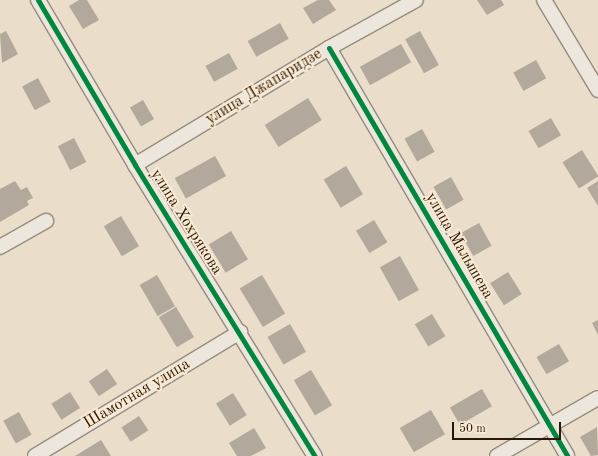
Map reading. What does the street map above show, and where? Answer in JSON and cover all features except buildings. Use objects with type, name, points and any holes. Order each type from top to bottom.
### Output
[{"type":"street","name":"улица Хохрякова","points":[[38,0],[135,165],[240,332],[315,456]]},
{"type":"street","name":"улица Джапаридзе","points":[[135,165],[329,48],[416,0]]},
{"type":"street","points":[[544,0],[598,90]]},
{"type":"street","name":"улица Малышева","points":[[329,48],[567,456]]},
{"type":"street","points":[[0,247],[46,221]]},
{"type":"street","name":"Шамотная улица","points":[[35,456],[240,332]]},
{"type":"street","points":[[497,456],[598,398]]},
{"type":"cycle path","points":[[38,0],[135,165],[315,456]]},
{"type":"cycle path","points":[[329,48],[567,456]]}]
